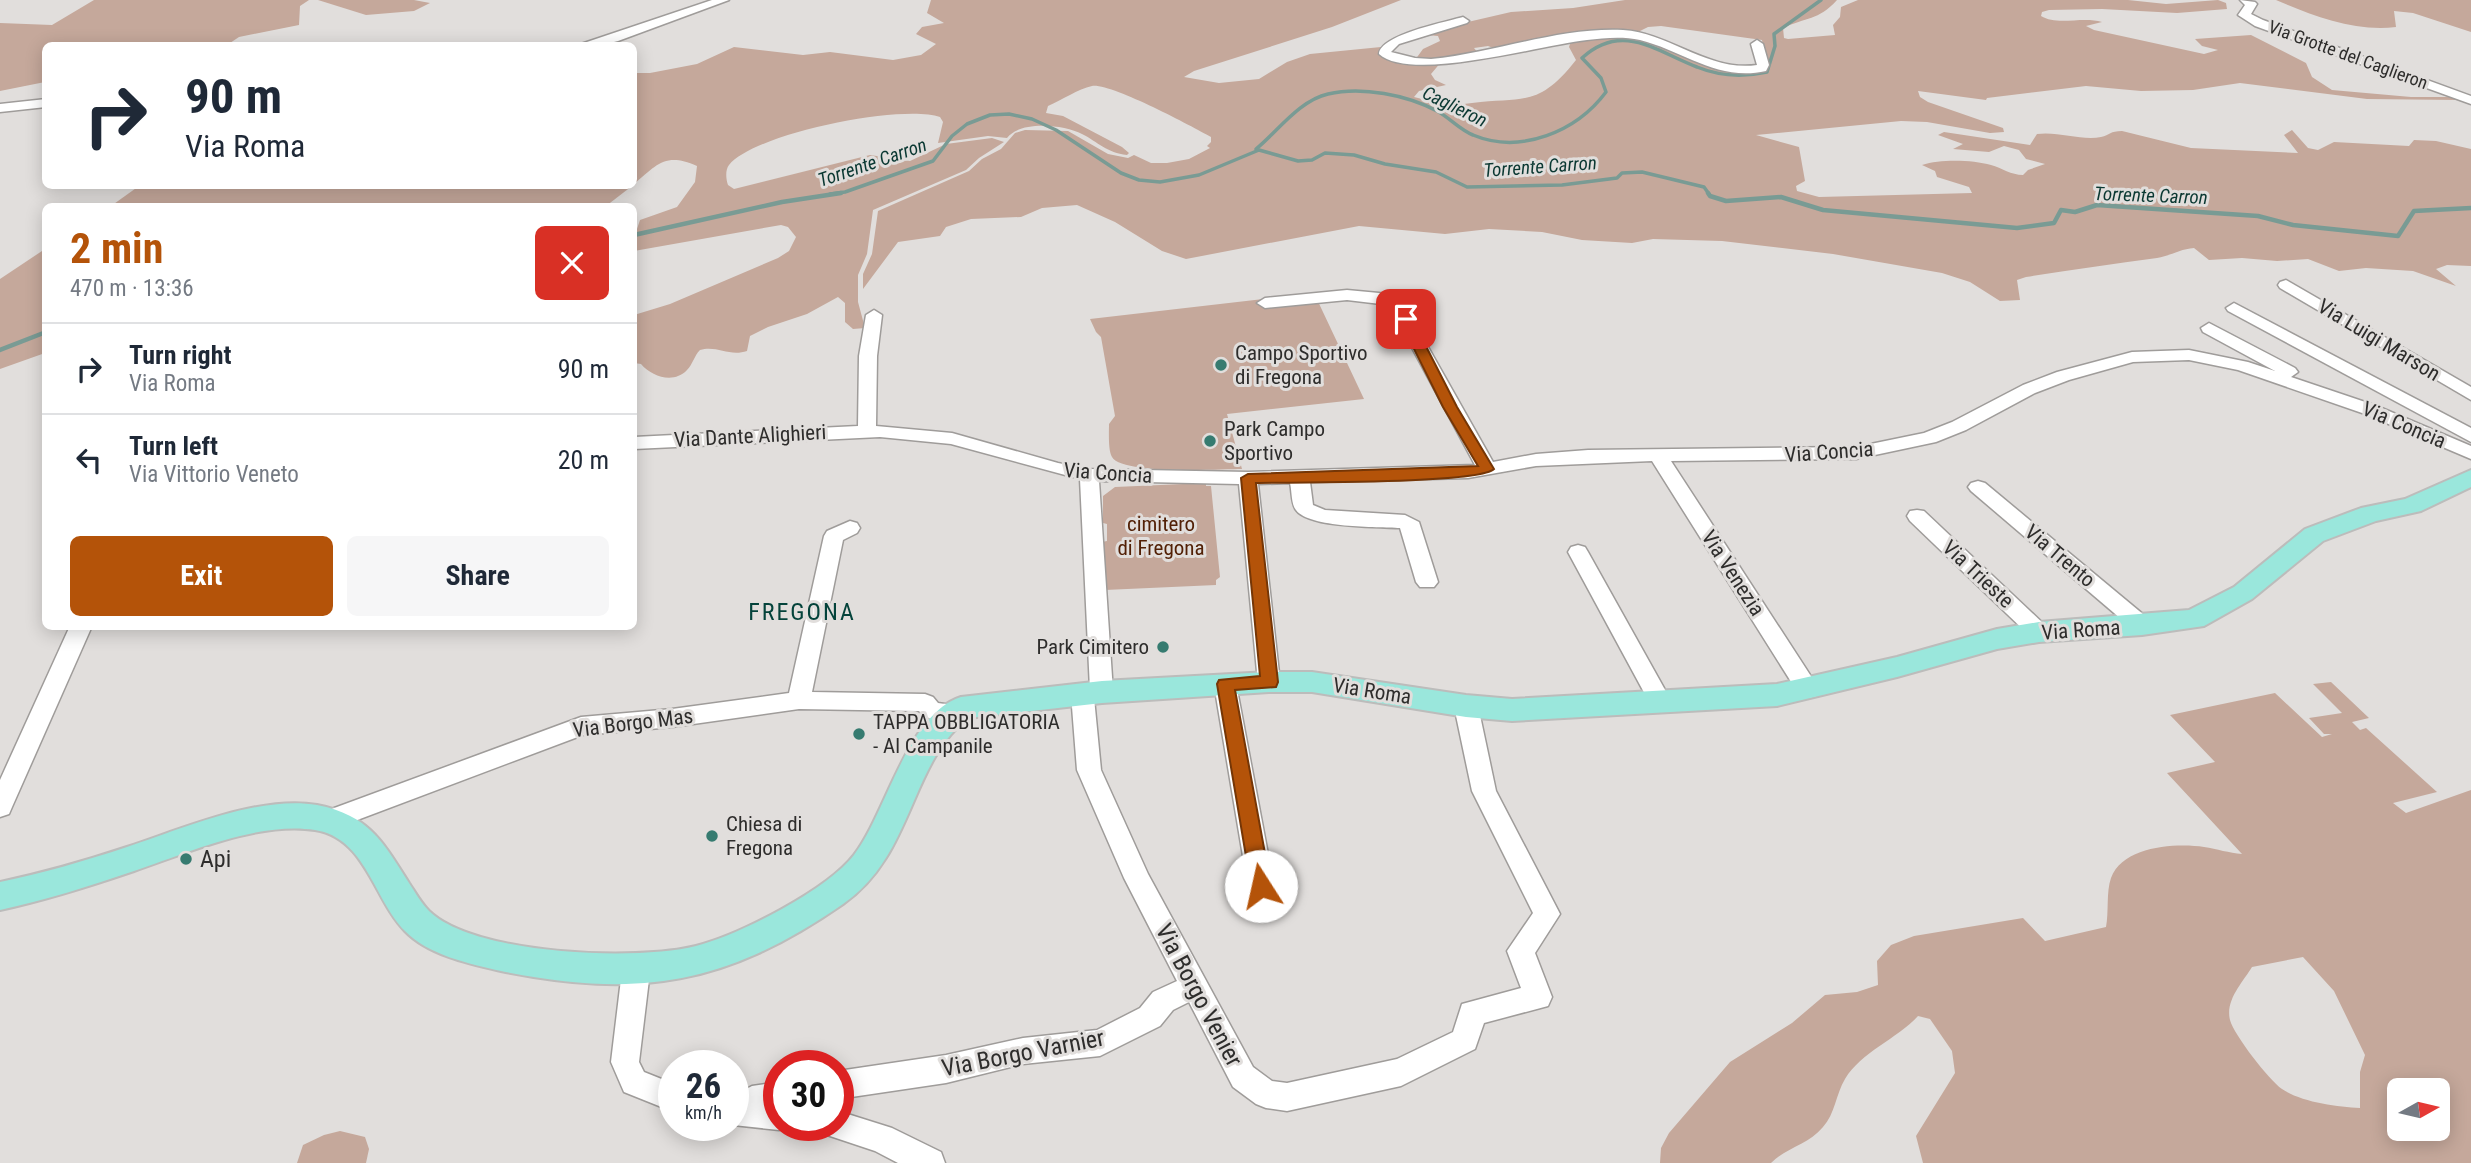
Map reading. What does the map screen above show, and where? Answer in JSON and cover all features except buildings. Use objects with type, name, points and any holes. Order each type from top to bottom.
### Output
[{"type":"main road","name":"Via Roma","points":[[951,712],[975,705],[1092,693],[1269,682],[1312,682],[1350,686],[1466,706],[1512,710],[1777,695],[1808,690],[1997,639],[2039,632],[2142,625],[2194,618],[2216,610],[2243,593],[2314,535],[2370,514],[2412,505],[2471,478]]},
{"type":"main road","points":[[0,896],[53,883],[220,829],[267,820],[309,816],[346,827],[360,837],[417,922],[460,946],[561,966],[636,971],[664,969],[703,961],[773,930],[824,899],[861,870],[881,844],[931,737],[951,712]]},
{"type":"street","points":[[598,42],[723,0]]},
{"type":"street","name":"Via Grotte del Caglieron","points":[[2246,0],[2251,4],[2244,15],[2259,23],[2471,100]]},
{"type":"street","points":[[1463,21],[1395,41],[1385,49],[1385,54],[1401,61],[1431,62],[1536,43],[1626,34],[1664,45],[1714,65],[1754,71],[1763,65],[1757,44]]},
{"type":"street","points":[[0,108],[42,103]]},
{"type":"street","name":"Via Luigi Marson","points":[[2286,285],[2471,395]]},
{"type":"street","points":[[1265,303],[1331,296],[1375,295],[1395,302],[1450,407],[1487,469]]},
{"type":"street","points":[[2234,308],[2471,436]]},
{"type":"street","points":[[873,431],[867,356],[874,315]]},
{"type":"street","name":"Via Concia","points":[[2209,328],[2337,398]]},
{"type":"street","name":"Via Concia","points":[[873,431],[951,439],[1056,470],[1089,475],[1248,478],[1445,473],[1561,457],[1856,453],[1900,445],[1959,426],[2052,380],[2132,357],[2189,355],[2242,366],[2337,398],[2471,453]]},
{"type":"street","name":"Via Dante Alighieri","points":[[637,449],[873,431]]},
{"type":"street","name":"Via Venezia","points":[[1658,455],[1808,690]]},
{"type":"street","name":"Via Borgo Venier","points":[[1089,475],[1092,693],[1089,770],[1137,878],[1243,1077],[1266,1094],[1287,1097],[1401,1072],[1465,1040],[1472,1013],[1538,997],[1521,951],[1547,914],[1484,791],[1466,706]]},
{"type":"street","points":[[1298,476],[1304,508],[1321,516],[1405,522],[1412,527],[1427,582]]},
{"type":"street","points":[[1248,478],[1269,682]]},
{"type":"street","name":"Via Trento","points":[[1978,486],[2142,625]]},
{"type":"street","name":"Via Trieste","points":[[1917,516],[2039,632]]},
{"type":"street","points":[[799,700],[834,536],[850,528]]},
{"type":"street","points":[[1578,552],[1661,703]]},
{"type":"street","points":[[0,807],[79,630]]},
{"type":"street","points":[[1225,684],[1261,886]]},
{"type":"street","name":"Via Borgo Mas","points":[[327,821],[581,726],[695,715],[799,700],[925,704],[932,711],[951,712]]},
{"type":"street","points":[[636,971],[625,1062],[634,1082],[658,1092]]},
{"type":"street","name":"Via Borgo Varnier","points":[[854,1083],[946,1069],[1023,1051],[1100,1043],[1150,1017],[1163,1001],[1194,986]]},
{"type":"street","points":[[854,1130],[880,1138],[930,1163]]},
{"type":"green space","points":[[94,0],[309,0],[300,6],[299,25],[239,37],[232,42],[42,42],[42,83],[0,91],[0,23],[52,25]]},
{"type":"green space","points":[[318,0],[414,0],[430,3],[414,11],[366,15]]},
{"type":"green space","points":[[931,0],[1401,0],[1332,27],[1194,71],[1184,77],[1219,83],[1259,79],[1287,62],[1310,54],[1381,47],[1401,59],[1415,60],[1423,49],[1440,41],[1438,36],[1416,34],[1511,12],[1573,8],[1625,0],[1837,0],[1818,15],[1783,28],[1784,38],[1788,39],[1835,35],[1833,25],[1840,17],[1841,7],[1858,0],[2128,0],[2166,4],[2218,0],[2226,3],[2227,9],[2177,13],[2102,9],[2049,10],[2042,12],[2041,16],[2055,20],[2095,20],[2102,22],[2086,26],[2204,54],[2218,50],[2202,46],[2195,39],[2251,35],[2306,63],[2312,77],[2332,90],[2411,97],[2452,97],[2458,100],[2367,99],[2240,83],[2193,90],[2141,91],[2086,86],[1986,100],[1918,91],[1920,97],[1928,102],[2003,128],[2004,132],[1990,133],[1927,122],[1901,121],[1756,135],[1799,147],[1805,181],[1796,186],[1797,191],[1819,197],[1972,193],[1969,187],[1937,177],[1935,171],[1922,165],[1947,161],[1975,162],[2023,175],[2028,170],[2045,164],[2026,159],[2019,150],[2004,146],[1989,152],[1953,149],[1963,144],[1938,135],[1944,132],[2030,145],[2037,134],[2094,138],[2122,131],[2191,148],[2298,153],[2284,135],[2292,130],[2308,148],[2318,150],[2334,142],[2409,146],[2414,140],[2436,141],[2471,149],[2471,266],[2447,265],[2436,269],[2456,286],[2413,271],[2366,268],[2339,271],[2308,259],[2209,260],[2194,248],[2157,258],[2026,277],[2017,280],[2020,300],[2000,301],[1970,282],[1942,273],[1833,254],[1722,241],[1653,239],[1632,243],[1582,240],[1542,232],[1489,229],[1445,234],[1359,226],[1186,259],[1162,251],[1115,222],[1077,205],[1042,208],[1021,217],[971,219],[946,227],[940,236],[898,242],[863,289],[863,274],[872,254],[878,211],[969,171],[982,159],[1001,149],[1015,133],[1025,130],[1068,131],[1108,154],[1128,158],[1134,155],[1151,163],[1189,159],[1210,148],[1207,146],[1211,137],[1187,124],[1116,91],[1092,86],[1048,106],[1046,113],[1063,116],[1122,147],[1129,153],[1127,155],[1108,150],[1074,131],[1043,126],[1022,129],[1014,132],[1007,138],[988,136],[938,143],[943,122],[940,117],[921,114],[863,118],[830,124],[797,132],[744,153],[727,169],[728,185],[734,189],[870,155],[910,161],[946,144],[992,138],[1004,142],[966,170],[873,210],[867,254],[858,275],[858,302],[865,328],[853,329],[845,322],[845,303],[838,297],[807,314],[750,336],[747,351],[734,353],[700,350],[687,370],[676,377],[657,375],[637,363],[637,314],[670,304],[778,258],[789,251],[796,237],[788,227],[781,225],[637,250],[637,229],[640,220],[677,207],[695,182],[697,166],[677,160],[669,161],[656,166],[637,182],[637,73],[697,64],[734,47],[803,55],[830,52],[893,60],[921,55],[936,44],[916,34],[922,27],[944,23],[927,13]],"holes":[[[1661,26],[1762,40],[1766,67],[1742,69],[1719,66],[1649,40],[1625,34],[1601,34],[1636,33],[1648,27]],[[1595,35],[1571,41],[1569,47],[1576,60],[1552,86],[1530,97],[1444,107],[1434,107],[1430,101],[1414,97],[1419,91],[1446,85],[1435,80],[1431,74],[1442,61],[1417,60],[1478,53],[1474,48],[1488,46],[1496,49]]]},
{"type":"green space","points":[[2276,0],[2471,0],[2471,32],[2413,13],[2394,11],[2396,27],[2350,25],[2319,17]]},
{"type":"green space","points":[[135,189],[628,189],[610,203],[115,203]]},
{"type":"green space","points":[[42,251],[42,354],[0,369],[0,279]]},
{"type":"green space","points":[[1314,293],[1364,399],[1227,414],[1242,469],[1152,469],[1120,463],[1112,457],[1109,424],[1115,416],[1101,337],[1090,319]]},
{"type":"green space","name":"cimitero di Fregona","points":[[1206,483],[1206,486],[1211,486],[1220,577],[1216,580],[1216,585],[1105,590],[1102,542],[1107,541],[1107,524],[1103,523],[1103,496],[1115,487]]},
{"type":"green space","points":[[2331,682],[2369,718],[2352,722],[2360,730],[2366,728],[2437,792],[2393,803],[2406,813],[2471,790],[2471,1163],[1923,1163],[1916,1136],[1955,1073],[1952,1051],[1930,1019],[1918,1016],[1852,1069],[1842,1085],[1827,1122],[1817,1133],[1771,1163],[1660,1163],[1661,1148],[1669,1133],[1730,1062],[1792,1023],[1825,995],[1857,992],[1878,985],[1877,961],[1891,945],[1914,936],[2023,918],[2045,941],[2106,927],[2111,878],[2117,867],[2138,853],[2179,846],[2204,847],[2242,854],[2167,773],[2215,762],[2170,715],[2275,693],[2322,737],[2332,734],[2324,734],[2309,718],[2342,713],[2313,684]],"holes":[[[2303,957],[2334,991],[2365,1055],[2360,1072],[2360,1108],[2309,1100],[2282,1089],[2253,1057],[2230,1020],[2232,998],[2252,967]]]},
{"type":"green space","points":[[340,1131],[365,1137],[369,1149],[366,1163],[297,1163],[303,1145]]},
{"type":"waterway","name":"Caglieron","points":[[1256,149],[1289,117],[1318,97],[1355,91],[1412,100],[1437,111],[1468,133],[1491,140],[1510,142],[1547,136],[1580,118],[1606,92],[1601,78],[1582,58],[1597,47],[1612,42],[1640,43],[1714,72],[1741,75],[1767,72],[1775,46],[1774,34],[1821,0]]},
{"type":"waterway","name":"Torrente Carron","points":[[830,194],[845,192],[933,161],[952,136],[967,124],[990,115],[1009,114],[1032,119],[1056,130],[1121,173],[1139,180],[1160,182],[1199,175],[1259,150],[1298,161],[1312,160],[1325,153],[1354,155],[1385,164],[1436,172],[1467,187],[1562,185],[1617,178],[1622,173],[1642,172],[1704,187],[1709,194]]},
{"type":"waterway","name":"Torrente Carron","points":[[637,234],[782,202],[841,193]]},
{"type":"waterway","name":"Torrente Carron","points":[[1708,193],[1726,201],[1781,197],[1823,210],[2017,228],[2054,223],[2061,210],[2075,212],[2097,205],[2258,216],[2293,225],[2398,236],[2414,211],[2471,208]]},
{"type":"waterway","name":"Torrente Carron","points":[[0,350],[42,334]]},
{"type":"place","name":"Campo Sportivo di Fregona","points":[[1221,365]]},
{"type":"place","name":"Park Campo Sportivo","points":[[1210,441]]},
{"type":"place","name":"Park Cimitero","points":[[1163,647]]},
{"type":"place","name":"TAPPA OBBLIGATORIA - Al Campanile","points":[[859,734]]},
{"type":"place","name":"Chiesa di Fregona","points":[[712,836]]},
{"type":"place","name":"Api","points":[[186,859]]},
{"type":"district","name":"FREGONA","points":[[802,612]]},
{"type":"route","points":[[1261,886],[1225,684],[1269,682],[1248,478],[1445,473],[1487,469],[1450,407],[1406,319]]}]
